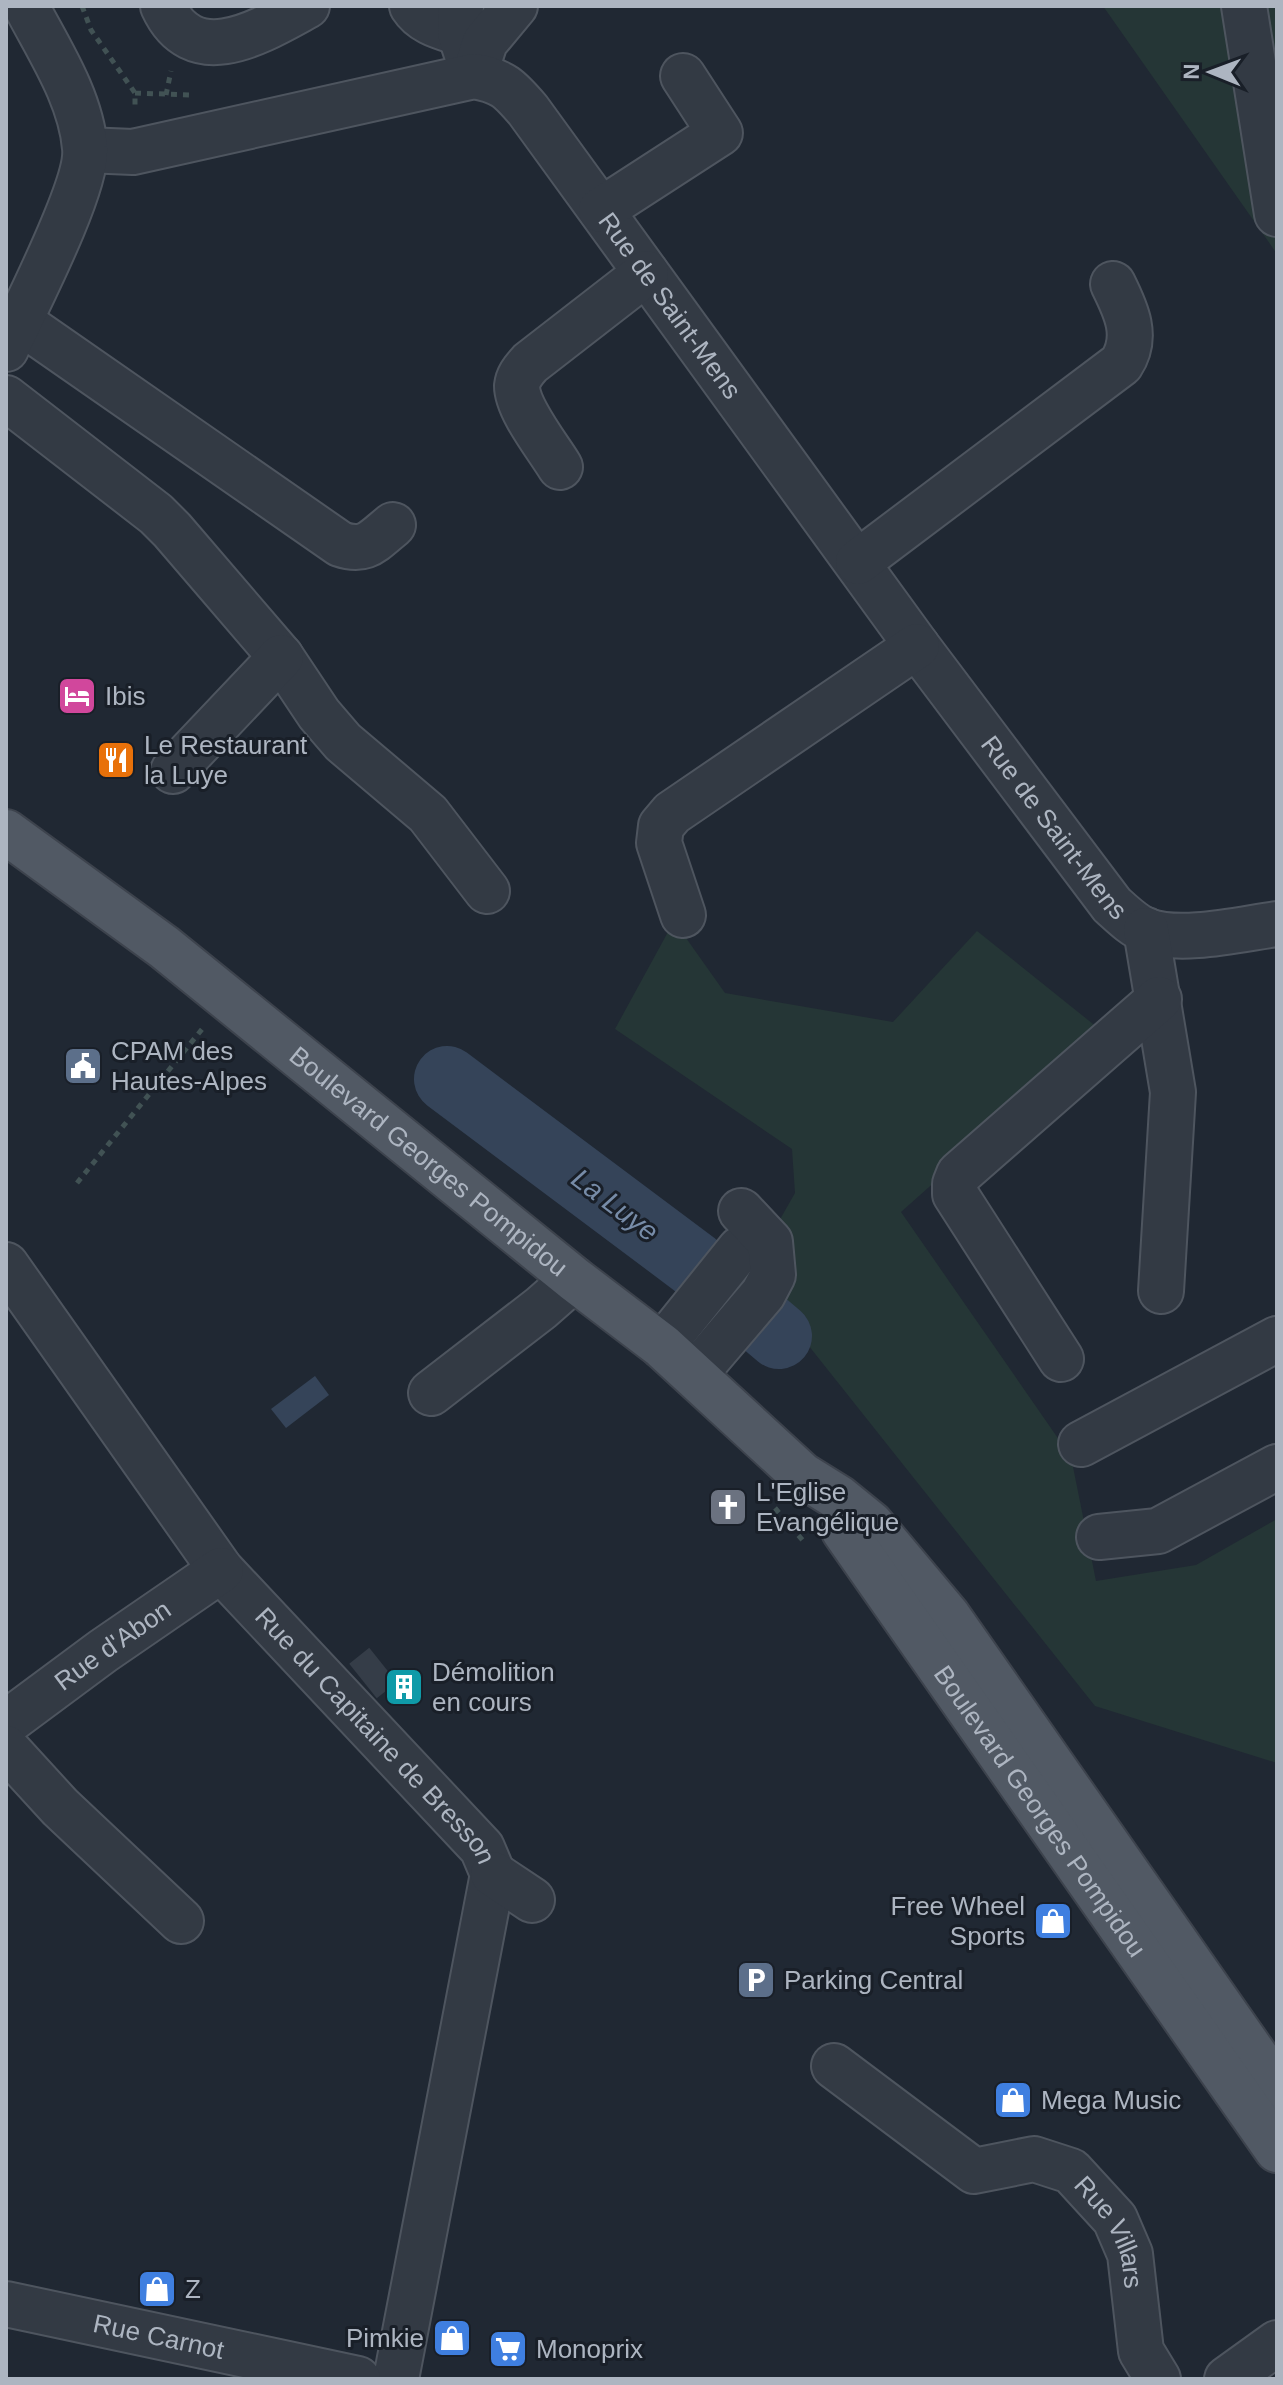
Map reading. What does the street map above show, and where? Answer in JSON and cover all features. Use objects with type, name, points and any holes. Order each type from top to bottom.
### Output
[{"type":"main road","name":"Boulevard Georges Pompidou","points":[[6,832],[164,947],[574,1279],[662,1346],[802,1475],[839,1498],[871,1524],[948,1616],[1277,2087]]},
{"type":"main road","name":"Boulevard Georges Pompidou","points":[[802,1475],[1277,2150]]},
{"type":"street","points":[[26,6],[70,92],[86,150],[80,179],[68,211],[9,342],[340,544],[353,548],[365,547],[393,525]]},
{"type":"street","points":[[163,6],[168,17],[190,38],[199,42],[217,42],[246,35],[307,6]]},
{"type":"street","points":[[412,6],[416,13],[433,24],[461,20],[474,76]]},
{"type":"street","points":[[474,76],[485,42],[515,6]]},
{"type":"street","points":[[1244,6],[1277,214]]},
{"type":"street","points":[[86,150],[133,152],[474,76]]},
{"type":"street","name":"Rue de Saint-Mens","points":[[474,76],[497,80],[511,91],[917,646],[1112,905],[1146,930],[1169,935],[1277,924]]},
{"type":"street","points":[[601,210],[720,133],[683,76]]},
{"type":"street","points":[[560,467],[522,405],[517,387],[520,375],[530,363],[646,273]]},
{"type":"street","points":[[858,562],[1121,364],[1129,352],[1130,333],[1127,313],[1113,284]]},
{"type":"street","points":[[6,398],[156,514],[281,657],[319,714],[343,742],[428,814],[487,891]]},
{"type":"street","points":[[683,915],[659,843],[661,826],[672,813],[917,646]]},
{"type":"street","points":[[173,771],[281,657]]},
{"type":"street","points":[[1146,930],[1173,1092],[1161,1291]]},
{"type":"street","points":[[1061,1359],[955,1194],[955,1184],[959,1174],[1159,999]]},
{"type":"street","points":[[662,1346],[695,1304],[737,1240],[770,1242],[773,1275],[763,1294],[694,1375]]},
{"type":"street","name":"Rue du Capitaine de Bresson","points":[[6,1265],[221,1570],[353,1691],[414,1776],[482,1848],[493,1874],[396,2379]]},
{"type":"street","points":[[431,1393],[506,1337],[574,1279]]},
{"type":"street","points":[[1081,1444],[1277,1339]]},
{"type":"street","points":[[1099,1537],[1158,1531],[1277,1467]]},
{"type":"street","name":"Rue d'Abon","points":[[6,1723],[103,1651],[221,1570]]},
{"type":"street","points":[[948,1680],[1048,1759]]},
{"type":"street","points":[[994,1745],[1000,1784],[1041,1849]]},
{"type":"street","points":[[6,1748],[60,1807],[181,1921]]},
{"type":"street","points":[[493,1874],[532,1900]]},
{"type":"street","name":"Rue Villars","points":[[834,2066],[974,2171],[1034,2159],[1071,2171],[1115,2219],[1130,2254],[1141,2351],[1158,2379]]},
{"type":"street","name":"Rue Carnot","points":[[6,2304],[358,2379]]},
{"type":"street","points":[[1227,2379],[1277,2343]]},
{"type":"path","points":[[82,6],[91,30],[135,93]]},
{"type":"path","points":[[77,1183],[203,1027]]},
{"type":"shaded area","points":[[1103,6],[1277,6],[1277,254]]},
{"type":"shaded area","points":[[674,921],[725,993],[893,1022],[977,931],[1103,1032],[901,1212],[1071,1457],[1096,1581],[1196,1565],[1277,1519],[1277,1763],[1095,1706],[750,1272],[795,1193],[792,1149],[615,1029]]},
{"type":"water","points":[[315,1376],[329,1395],[286,1428],[271,1409]]},
{"type":"waterway","name":"La Luye","points":[[447,1079],[694,1264],[779,1336]]},
{"type":"tunnel","points":[[363,1681],[383,1665]]},
{"type":"place","name":"Ibis","points":[[77,696]]},
{"type":"place","name":"Le Restaurant la Luye","points":[[116,760]]},
{"type":"place","name":"CPAM des Hautes-Alpes","points":[[83,1066]]},
{"type":"place","name":"L'Eglise Evangélique","points":[[728,1507]]},
{"type":"place","name":"Démolition en cours","points":[[404,1687]]},
{"type":"place","name":"Free Wheel Sports","points":[[1053,1921]]},
{"type":"place","name":"Parking Central","points":[[756,1980]]},
{"type":"place","name":"Mega Music","points":[[1013,2100]]},
{"type":"place","name":"Z","points":[[157,2289]]},
{"type":"place","name":"Pimkie","points":[[452,2338]]},
{"type":"place","name":"Monoprix","points":[[508,2349]]}]
